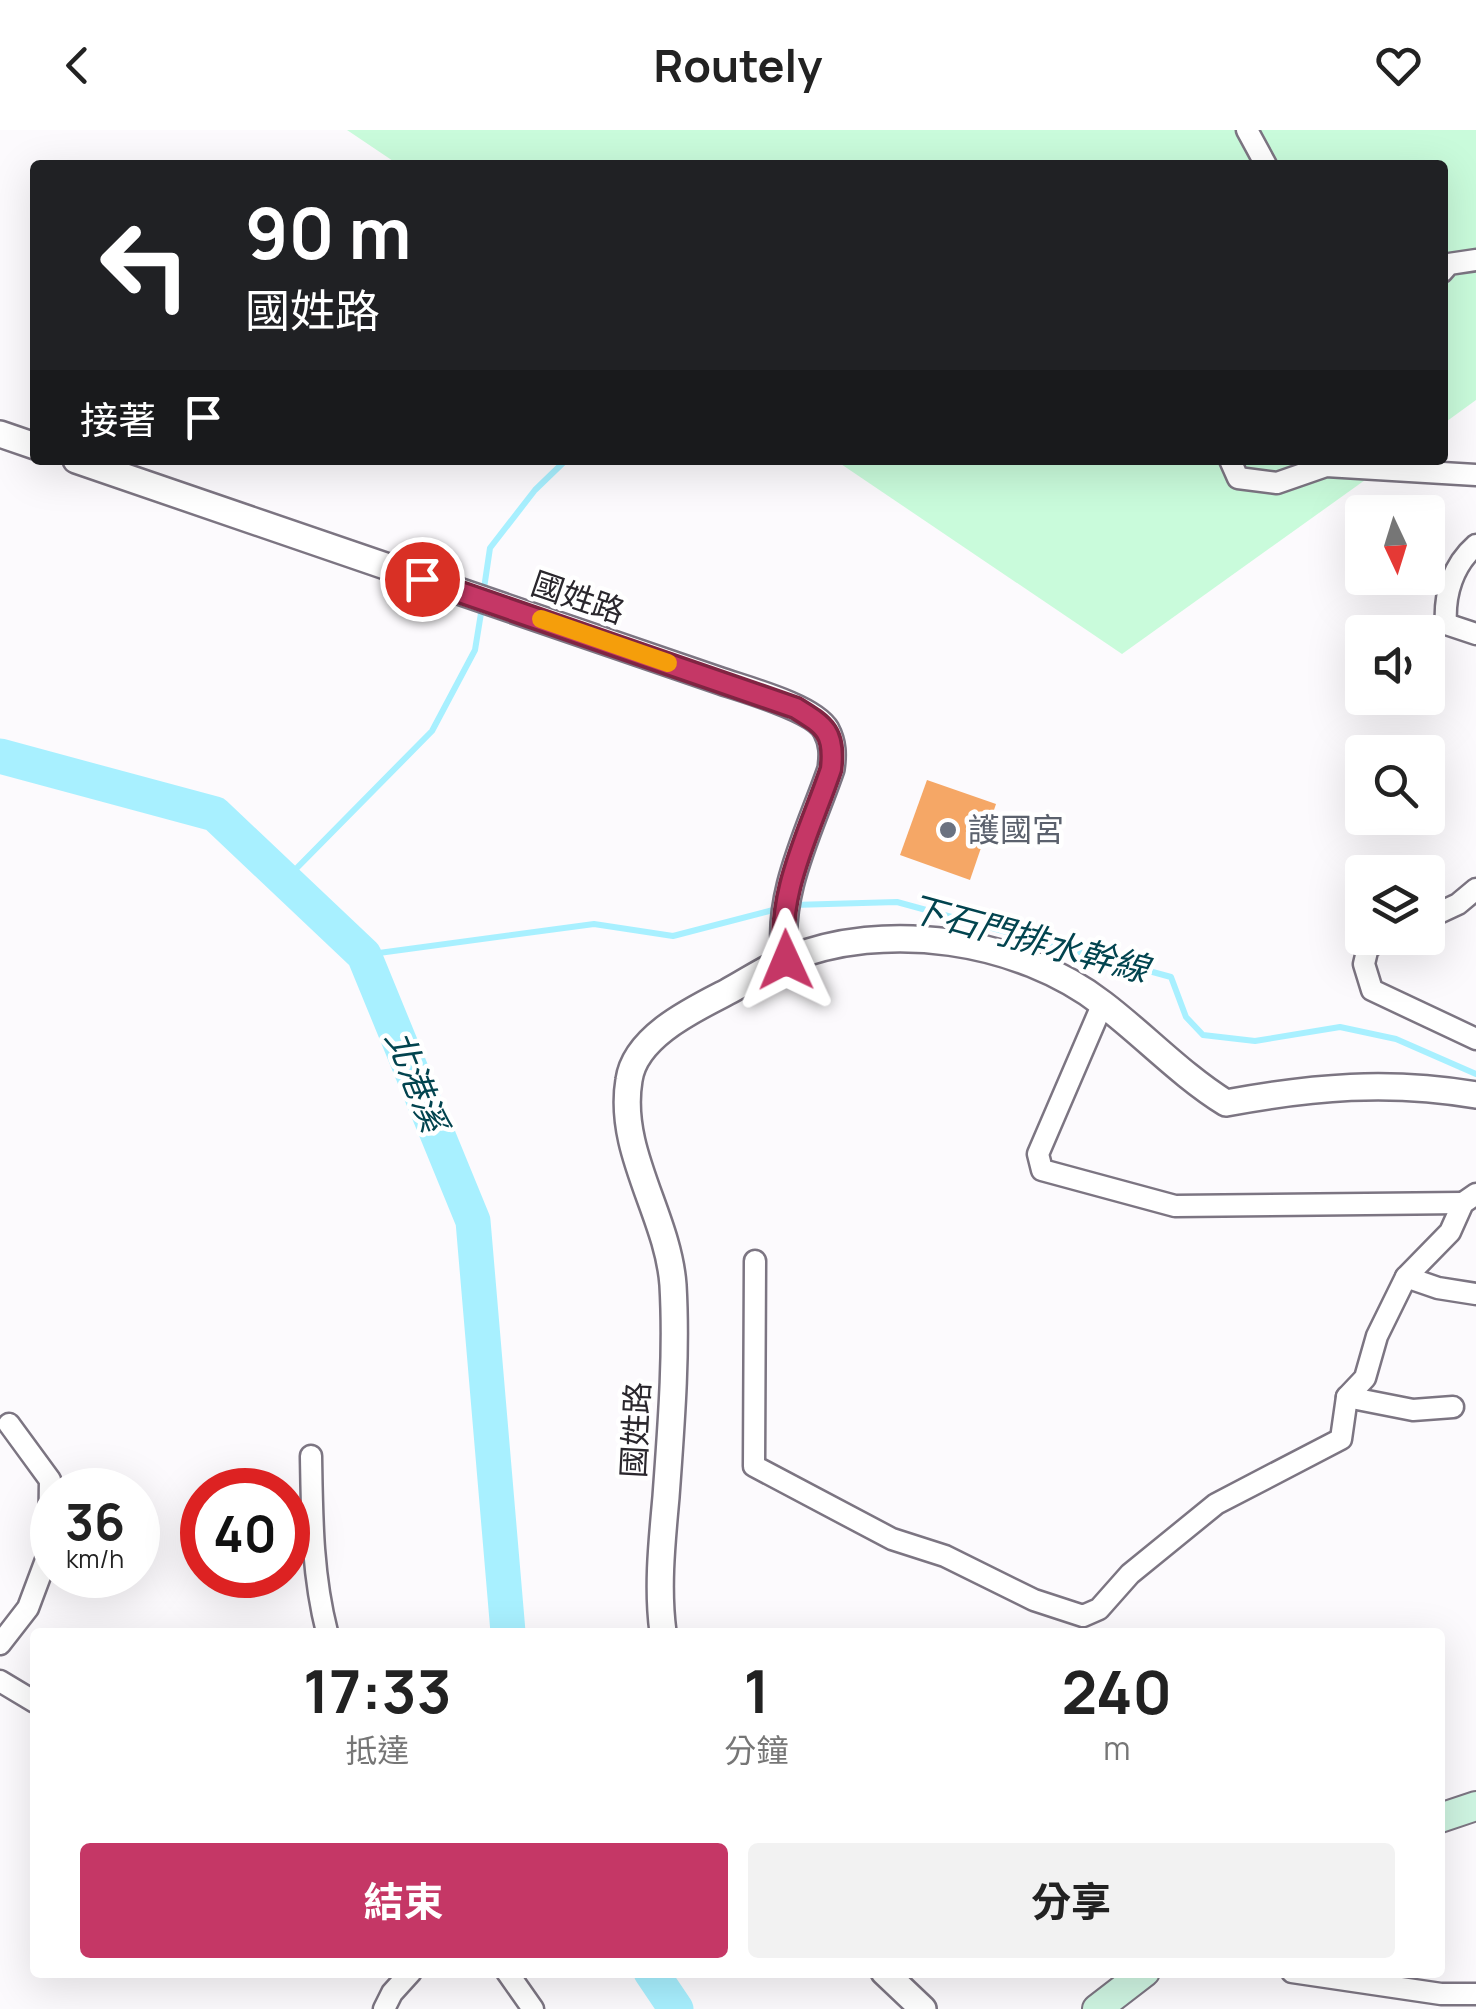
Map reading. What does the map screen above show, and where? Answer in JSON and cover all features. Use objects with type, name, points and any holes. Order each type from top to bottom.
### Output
[{"type":"main road","points":[[1445,1816],[1476,1806]]},
{"type":"main road","points":[[1097,2009],[1137,1978]]},
{"type":"street","points":[[1247,130],[1263,160]]},
{"type":"street","points":[[1448,265],[1476,260]]},
{"type":"street","points":[[0,434],[30,444]]},
{"type":"street","name":"國姓路","points":[[91,465],[796,708],[825,726],[833,749],[831,769],[786,902],[780,932],[786,960]]},
{"type":"street","points":[[1232,465],[1238,478],[1277,483],[1326,466],[1476,475]]},
{"type":"street","points":[[1476,546],[1461,558],[1445,605],[1446,624],[1476,634]]},
{"type":"street","points":[[1445,910],[1476,890]]},
{"type":"street","name":"國姓路","points":[[662,1628],[662,1548],[672,1411],[673,1282],[659,1218],[638,1164],[626,1110],[629,1075],[637,1056],[663,1030],[786,960],[886,938],[962,946],[1019,958],[1103,1003],[1201,1088],[1226,1103],[1285,1091],[1384,1084],[1476,1094]]},
{"type":"street","points":[[1366,955],[1364,964],[1372,990],[1476,1039]]},
{"type":"street","points":[[1103,1003],[1038,1154],[1042,1170],[1176,1206],[1470,1198]]},
{"type":"street","points":[[755,1260],[754,1466],[892,1539],[945,1556],[1068,1614],[1083,1616],[1099,1609],[1130,1574],[1216,1504],[1340,1439],[1346,1397],[1365,1378],[1377,1336],[1406,1277],[1450,1232],[1470,1198]]},
{"type":"street","points":[[1406,1277],[1438,1288],[1476,1294]]},
{"type":"street","points":[[1346,1397],[1413,1410],[1452,1407]]},
{"type":"street","points":[[0,1644],[28,1608],[48,1552],[50,1480],[9,1424]]},
{"type":"street","points":[[311,1456],[312,1539],[318,1600],[326,1628]]},
{"type":"street","points":[[0,1681],[30,1699]]},
{"type":"street","points":[[384,2009],[406,1978]]},
{"type":"street","points":[[511,1978],[533,2009]]},
{"type":"street","points":[[890,1978],[923,2009]]},
{"type":"street","points":[[1333,1978],[1441,1994],[1476,1994]]},
{"type":"green space","points":[[347,130],[1476,130],[1476,400],[1448,420],[1448,160],[392,160]]},
{"type":"green space","points":[[842,465],[1386,465],[1122,654]]},
{"type":"building","name":"護國宮","points":[[927,780],[996,804],[970,880],[900,855]]},
{"type":"waterway","points":[[483,595],[490,548],[535,490],[561,465]]},
{"type":"waterway","points":[[285,880],[432,731],[475,650],[482,607]]},
{"type":"waterway","name":"北港溪","points":[[0,756],[215,814],[364,955],[473,1221],[508,1628]]},
{"type":"waterway","name":"下石門排水幹線","points":[[793,905],[897,902],[1171,977],[1186,1017],[1203,1035],[1255,1041],[1340,1027],[1396,1039],[1476,1074]]},
{"type":"waterway","name":"下石門排水幹線","points":[[364,955],[594,924],[673,936],[781,908]]},
{"type":"waterway","name":"北港溪","points":[[655,1978],[676,2009]]},
{"type":"slow traffic","points":[[541,619],[668,663]]},
{"type":"place","name":"護國宮","points":[[948,830]]},
{"type":"route","points":[[422,579],[796,708],[825,726],[833,749],[831,769],[786,902],[780,932],[786,960]]}]
